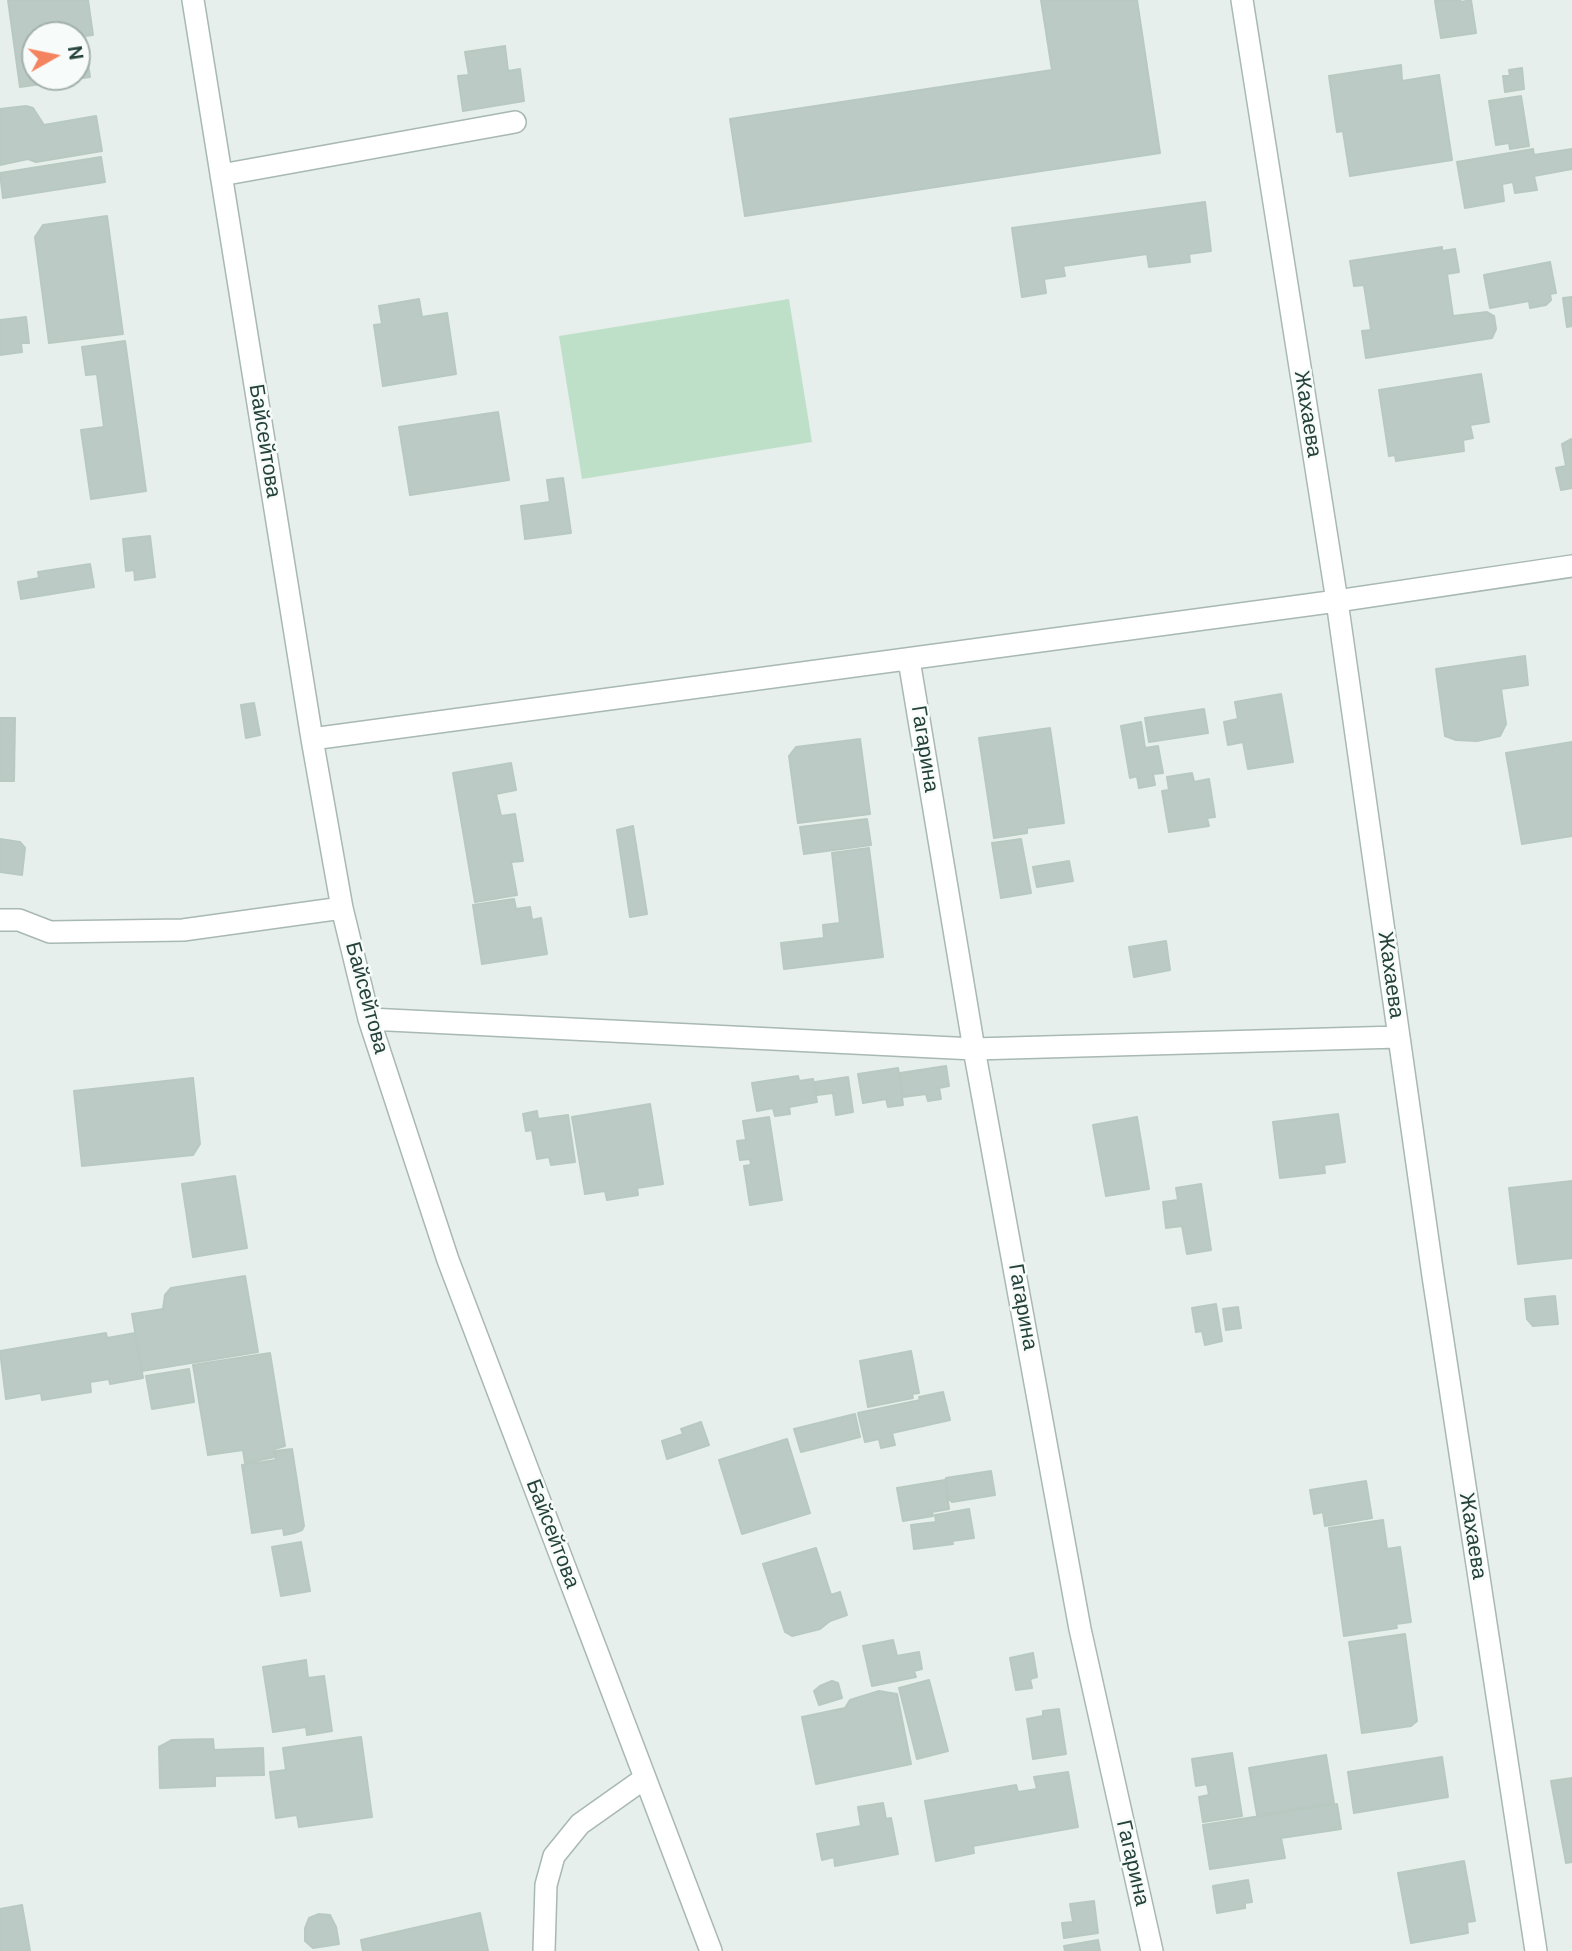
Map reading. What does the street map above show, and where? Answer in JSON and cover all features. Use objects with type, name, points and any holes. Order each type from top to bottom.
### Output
[{"type":"street","name":"Байсейтова","points":[[193,0],[312,739],[342,908],[369,1019],[448,1260],[711,1951]]},
{"type":"street","name":"Жахаева","points":[[1242,0],[1337,601],[1398,1037],[1536,1951]]},
{"type":"street","points":[[221,175],[515,122]]},
{"type":"street","points":[[312,739],[1337,601],[1572,565]]},
{"type":"street","name":"Гагарина","points":[[909,660],[974,1049],[1080,1629],[1152,1951]]},
{"type":"street","points":[[0,920],[19,920],[50,932],[183,930],[342,908]]},
{"type":"street","points":[[369,1019],[974,1049],[1398,1037]]},
{"type":"street","points":[[544,1951],[546,1885],[554,1856],[580,1824],[645,1778]]},
{"type":"green space","points":[[789,299],[812,442],[582,479],[559,336]]},
{"type":"building","points":[[8,0],[88,0],[91,21],[21,21],[21,87]]},
{"type":"building","points":[[1041,0],[1137,0],[1160,153],[745,216],[730,119],[1052,70]]},
{"type":"building","points":[[1471,0],[1476,33],[1441,38],[1435,1]]},
{"type":"building","points":[[505,46],[508,71],[520,69],[524,101],[463,111],[458,76],[469,75],[465,52]]},
{"type":"building","points":[[1401,65],[1402,81],[1439,75],[1452,160],[1350,176],[1343,131],[1337,132],[1329,76]]},
{"type":"building","points":[[1522,68],[1524,89],[1505,92],[1503,76],[1510,76],[1509,70]]},
{"type":"building","points":[[1521,96],[1529,146],[1510,149],[1509,143],[1496,145],[1489,101]]},
{"type":"building","points":[[26,106],[33,108],[44,125],[96,116],[102,151],[36,162],[28,159],[0,165],[0,109]]},
{"type":"building","points":[[1533,149],[1534,155],[1572,149],[1572,169],[1534,176],[1537,190],[1515,193],[1513,182],[1502,184],[1504,201],[1465,208],[1457,162]]},
{"type":"building","points":[[101,157],[105,182],[3,198],[0,173]]},
{"type":"building","points":[[1205,202],[1211,251],[1189,254],[1190,262],[1149,267],[1147,254],[1063,266],[1065,276],[1044,279],[1046,293],[1022,297],[1012,228]]},
{"type":"building","points":[[107,216],[123,334],[49,343],[35,237],[43,225]]},
{"type":"building","points":[[1442,247],[1442,251],[1455,249],[1459,272],[1447,274],[1453,316],[1487,312],[1494,316],[1496,329],[1492,338],[1366,358],[1362,331],[1371,330],[1364,285],[1354,286],[1350,261]]},
{"type":"building","points":[[1550,262],[1556,293],[1550,294],[1551,300],[1546,305],[1530,308],[1529,301],[1490,308],[1484,275]]},
{"type":"building","points":[[1572,297],[1572,326],[1567,327],[1563,298]]},
{"type":"building","points":[[419,299],[422,317],[447,313],[456,374],[383,386],[374,325],[382,324],[379,306]]},
{"type":"building","points":[[26,317],[29,343],[21,343],[22,352],[0,355],[0,320]]},
{"type":"building","points":[[125,341],[146,491],[91,499],[81,430],[104,427],[97,374],[86,375],[82,347]]},
{"type":"building","points":[[1481,374],[1489,422],[1470,425],[1473,438],[1463,440],[1464,451],[1396,461],[1395,455],[1389,456],[1379,390]]},
{"type":"building","points":[[498,412],[509,480],[410,495],[399,427]]},
{"type":"building","points":[[1571,439],[1572,488],[1561,490],[1556,468],[1566,466],[1562,444]]},
{"type":"building","points":[[563,478],[571,533],[525,539],[521,506],[550,502],[547,480]]},
{"type":"building","points":[[150,536],[155,577],[135,580],[134,570],[126,571],[123,539]]},
{"type":"building","points":[[90,564],[94,587],[21,599],[18,582],[39,578],[38,572]]},
{"type":"building","points":[[1525,656],[1528,685],[1501,689],[1506,724],[1500,736],[1477,741],[1456,740],[1445,736],[1436,669]]},
{"type":"building","points":[[1281,694],[1293,762],[1248,769],[1243,742],[1228,745],[1224,722],[1238,719],[1235,702]]},
{"type":"building","points":[[254,703],[260,735],[246,738],[241,705]]},
{"type":"building","points":[[1204,709],[1208,733],[1149,742],[1145,718]]},
{"type":"building","points":[[0,718],[15,718],[14,781],[0,781]]},
{"type":"building","points":[[1141,722],[1145,748],[1158,746],[1163,773],[1153,774],[1155,785],[1139,788],[1137,776],[1130,778],[1121,726]]},
{"type":"building","points":[[1050,728],[1064,823],[1027,828],[1027,833],[994,838],[979,738]]},
{"type":"building","points":[[860,739],[870,814],[798,823],[789,756],[796,747]]},
{"type":"building","points":[[1572,742],[1572,836],[1522,844],[1506,753]]},
{"type":"building","points":[[511,763],[516,790],[496,794],[501,816],[515,814],[523,861],[511,862],[517,895],[475,902],[453,773]]},
{"type":"building","points":[[1192,773],[1194,782],[1209,779],[1215,817],[1207,818],[1209,826],[1169,832],[1162,791],[1169,790],[1167,777]]},
{"type":"building","points":[[867,819],[871,845],[804,854],[800,827]]},
{"type":"building","points":[[633,826],[647,914],[630,917],[617,830]]},
{"type":"building","points":[[0,839],[20,842],[25,848],[22,875],[0,872]]},
{"type":"building","points":[[1021,839],[1031,893],[1001,898],[992,843]]},
{"type":"building","points":[[869,848],[883,957],[784,969],[781,943],[824,938],[823,925],[840,923],[832,853]]},
{"type":"building","points":[[1069,861],[1073,881],[1037,887],[1033,867]]},
{"type":"building","points":[[514,899],[516,909],[530,907],[532,920],[541,918],[547,954],[482,964],[473,905]]},
{"type":"building","points":[[1166,941],[1170,970],[1134,977],[1129,947]]},
{"type":"building","points":[[946,1066],[949,1086],[939,1088],[941,1099],[928,1101],[926,1094],[903,1097],[900,1073]]},
{"type":"building","points":[[898,1068],[903,1105],[888,1107],[886,1099],[863,1103],[858,1074]]},
{"type":"building","points":[[798,1076],[799,1081],[813,1079],[817,1102],[789,1107],[790,1114],[775,1116],[773,1108],[757,1111],[752,1083]]},
{"type":"building","points":[[848,1077],[853,1112],[836,1115],[833,1093],[817,1095],[815,1082]]},
{"type":"building","points":[[193,1078],[200,1144],[193,1155],[82,1166],[74,1091]]},
{"type":"building","points":[[650,1104],[663,1184],[637,1188],[638,1195],[607,1200],[605,1191],[585,1194],[572,1117]]},
{"type":"building","points":[[537,1111],[538,1119],[568,1115],[575,1162],[551,1165],[549,1157],[537,1159],[532,1130],[526,1131],[523,1114]]},
{"type":"building","points":[[1338,1114],[1345,1162],[1324,1165],[1325,1173],[1280,1178],[1273,1122]]},
{"type":"building","points":[[769,1117],[782,1200],[750,1205],[744,1166],[751,1165],[750,1159],[740,1160],[737,1141],[746,1140],[743,1121]]},
{"type":"building","points":[[1137,1117],[1149,1189],[1106,1196],[1093,1125]]},
{"type":"building","points":[[235,1176],[247,1248],[193,1257],[182,1184]]},
{"type":"building","points":[[1572,1181],[1572,1258],[1518,1264],[1509,1188]]},
{"type":"building","points":[[1201,1184],[1211,1250],[1187,1254],[1182,1226],[1166,1228],[1163,1202],[1178,1200],[1176,1188]]},
{"type":"building","points":[[245,1276],[258,1352],[142,1371],[132,1314],[163,1309],[165,1295],[171,1288]]},
{"type":"building","points":[[1555,1296],[1558,1324],[1533,1326],[1527,1319],[1525,1299]]},
{"type":"building","points":[[1216,1304],[1222,1341],[1205,1345],[1202,1331],[1196,1332],[1192,1308]]},
{"type":"building","points":[[1238,1307],[1241,1328],[1226,1330],[1223,1309]]},
{"type":"building","points":[[106,1333],[107,1338],[135,1333],[143,1378],[110,1384],[109,1379],[90,1382],[91,1392],[42,1400],[41,1393],[6,1399],[0,1351]]},
{"type":"building","points":[[911,1351],[919,1393],[912,1394],[913,1398],[868,1407],[860,1361]]},
{"type":"building","points":[[270,1353],[285,1446],[274,1449],[275,1457],[245,1463],[243,1450],[208,1455],[193,1365]]},
{"type":"building","points":[[189,1369],[194,1402],[152,1409],[146,1376]]},
{"type":"building","points":[[943,1392],[950,1420],[892,1433],[895,1445],[881,1448],[879,1439],[865,1442],[858,1413],[920,1400],[919,1397]]},
{"type":"building","points":[[855,1414],[860,1437],[801,1452],[794,1429]]},
{"type":"building","points":[[701,1422],[709,1445],[667,1459],[662,1441],[683,1434],[681,1429]]},
{"type":"building","points":[[787,1439],[810,1513],[742,1534],[719,1460]]},
{"type":"building","points":[[292,1449],[304,1526],[302,1530],[284,1535],[283,1528],[252,1533],[242,1465],[276,1460],[275,1451]]},
{"type":"building","points":[[991,1471],[995,1495],[952,1502],[949,1499],[946,1478]]},
{"type":"building","points":[[945,1480],[949,1509],[932,1512],[933,1516],[903,1521],[897,1488]]},
{"type":"building","points":[[1366,1481],[1372,1518],[1325,1526],[1323,1512],[1314,1514],[1310,1490]]},
{"type":"building","points":[[969,1509],[974,1538],[952,1541],[953,1544],[914,1549],[911,1525],[936,1522],[935,1515]]},
{"type":"building","points":[[1383,1520],[1387,1549],[1400,1547],[1411,1622],[1396,1624],[1397,1628],[1344,1636],[1329,1528]]},
{"type":"building","points":[[301,1542],[310,1591],[281,1596],[272,1547]]},
{"type":"building","points":[[816,1548],[831,1595],[840,1592],[847,1615],[830,1621],[820,1629],[792,1636],[785,1632],[763,1564]]},
{"type":"building","points":[[1405,1634],[1417,1721],[1411,1726],[1362,1733],[1349,1642]]},
{"type":"building","points":[[893,1640],[897,1656],[919,1652],[922,1669],[914,1671],[916,1677],[872,1686],[863,1646]]},
{"type":"building","points":[[1033,1653],[1037,1677],[1030,1679],[1032,1688],[1016,1690],[1010,1658]]},
{"type":"building","points":[[306,1660],[308,1678],[324,1676],[332,1731],[307,1735],[306,1727],[273,1732],[263,1667]]},
{"type":"building","points":[[929,1680],[948,1751],[917,1759],[899,1688]]},
{"type":"building","points":[[832,1681],[838,1683],[842,1698],[819,1705],[814,1691]]},
{"type":"building","points":[[879,1691],[897,1694],[911,1764],[816,1784],[802,1717],[845,1708],[850,1700]]},
{"type":"building","points":[[1059,1709],[1066,1754],[1033,1759],[1027,1719],[1043,1716],[1043,1711]]},
{"type":"building","points":[[361,1737],[372,1817],[299,1827],[297,1815],[276,1818],[270,1772],[286,1770],[283,1748]]},
{"type":"building","points":[[213,1739],[214,1750],[263,1748],[264,1775],[215,1776],[215,1786],[160,1788],[159,1747],[172,1740]]},
{"type":"building","points":[[1232,1753],[1242,1816],[1203,1822],[1199,1797],[1209,1795],[1207,1784],[1196,1786],[1192,1759]]},
{"type":"building","points":[[1326,1755],[1334,1803],[1257,1815],[1249,1768]]},
{"type":"building","points":[[1442,1757],[1448,1797],[1354,1813],[1348,1772]]},
{"type":"building","points":[[1068,1772],[1078,1827],[973,1846],[974,1853],[936,1861],[925,1801],[1016,1785],[1018,1792],[1037,1789],[1034,1777]]},
{"type":"building","points":[[1572,1778],[1572,1862],[1566,1863],[1551,1781]]},
{"type":"building","points":[[883,1803],[886,1819],[891,1818],[898,1854],[835,1866],[834,1857],[822,1860],[817,1834],[861,1826],[858,1807]]},
{"type":"building","points":[[1337,1804],[1341,1829],[1281,1838],[1285,1858],[1210,1869],[1203,1825]]},
{"type":"building","points":[[1464,1861],[1475,1921],[1467,1922],[1468,1933],[1411,1943],[1398,1873]]},
{"type":"building","points":[[1248,1880],[1252,1902],[1245,1903],[1245,1908],[1217,1913],[1213,1886]]},
{"type":"building","points":[[1094,1901],[1098,1933],[1064,1938],[1062,1923],[1073,1922],[1070,1904]]},
{"type":"building","points":[[22,1905],[30,1951],[0,1951],[0,1909]]},
{"type":"building","points":[[480,1913],[488,1951],[363,1951],[361,1940]]},
{"type":"building","points":[[319,1914],[330,1915],[336,1927],[339,1944],[313,1948],[305,1941],[305,1928],[309,1918]]},
{"type":"building","points":[[1098,1940],[1100,1951],[1065,1951],[1064,1946]]}]
